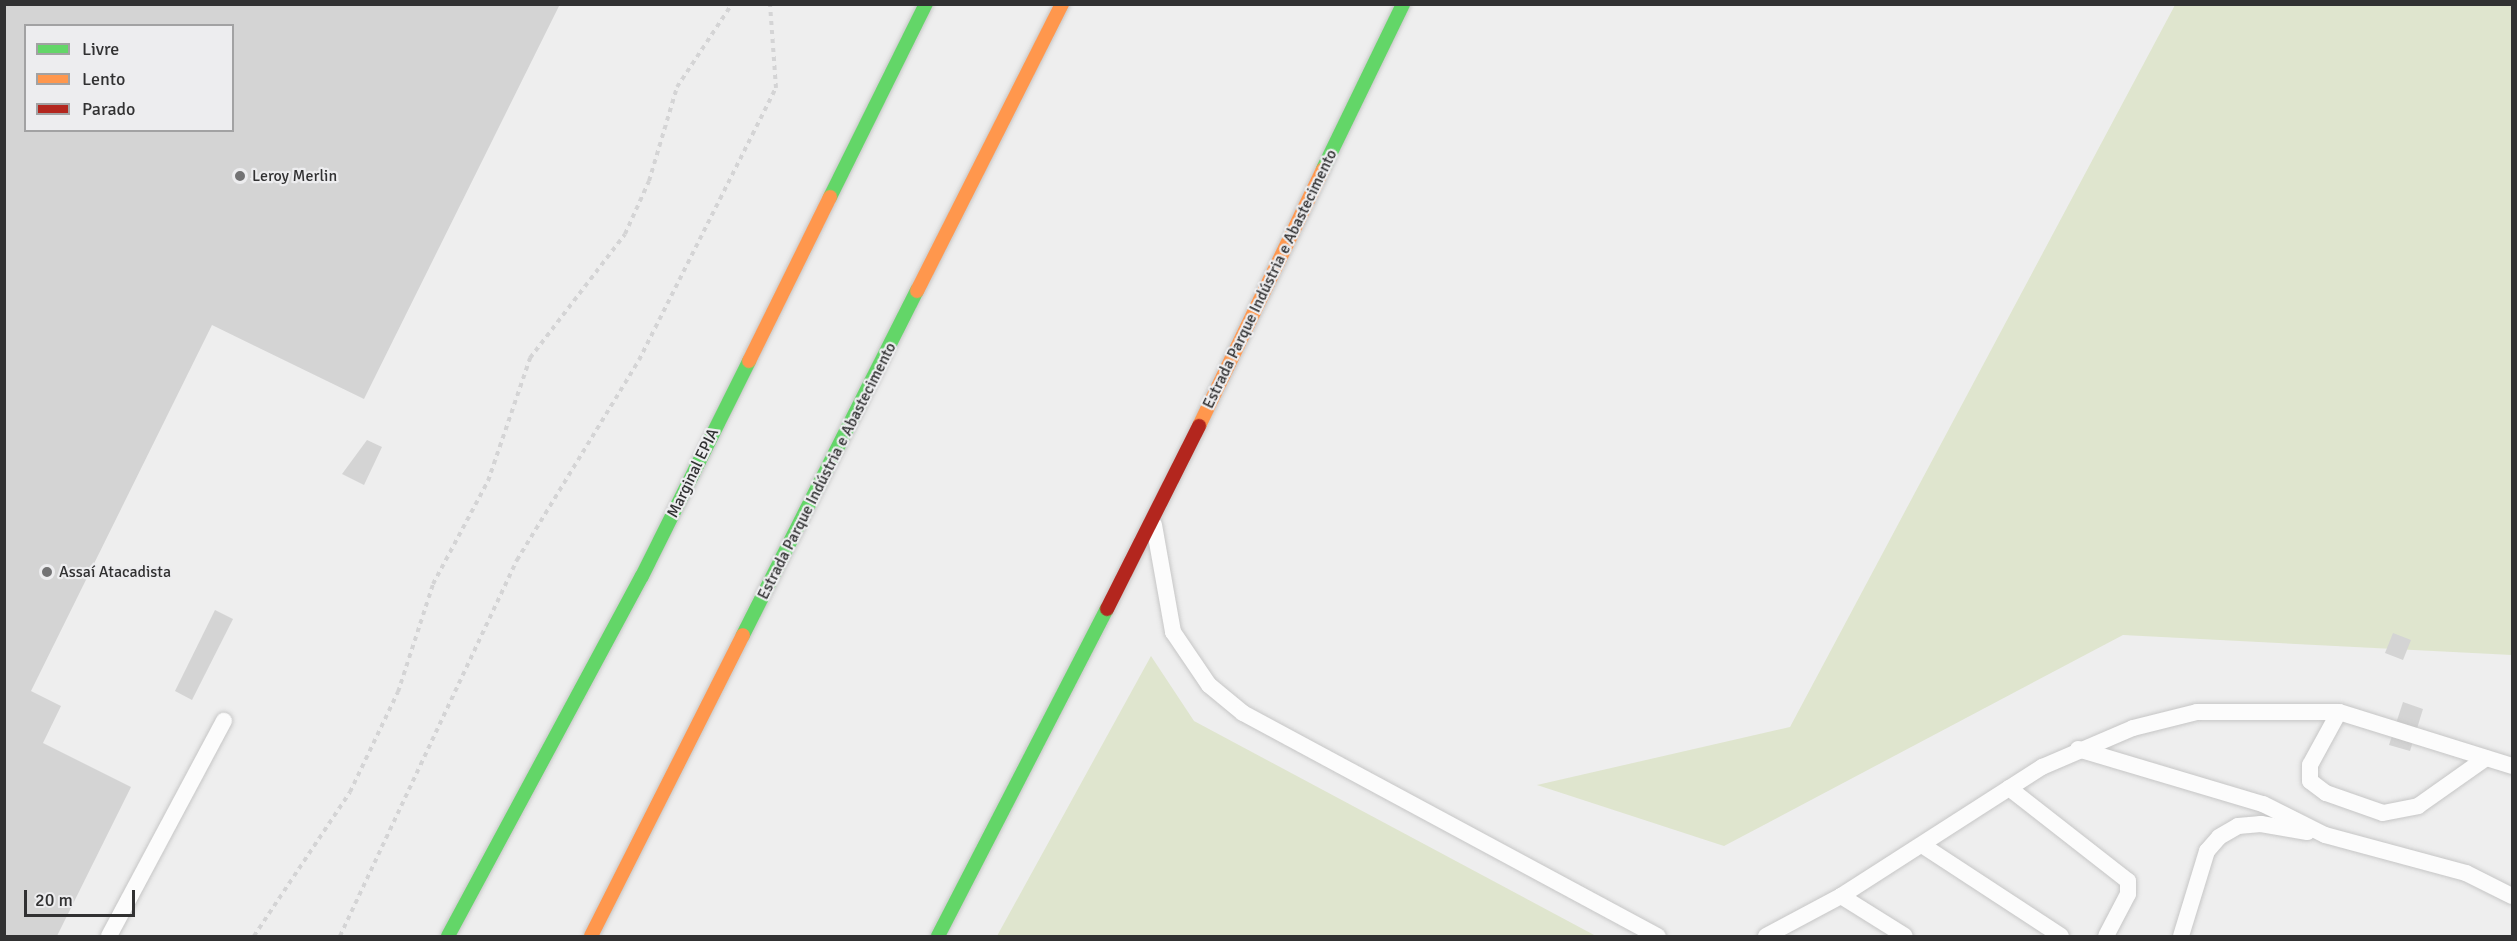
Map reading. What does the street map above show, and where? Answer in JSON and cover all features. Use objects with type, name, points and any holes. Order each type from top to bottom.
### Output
[{"type":"main road","name":"Marginal EPIA","points":[[448,936],[642,576],[926,4]]},
{"type":"main road","name":"Estrada Parque Indústria e Abastecimento","points":[[591,936],[1062,4]]},
{"type":"main road","name":"Estrada Parque Indústria e Abastecimento","points":[[938,936],[1154,518],[1403,4]]},
{"type":"lane","points":[[1154,518],[1173,632],[1209,686],[1243,713],[1658,936]]},
{"type":"lane","points":[[1766,936],[1841,896],[2009,788],[2078,749],[2197,712],[2339,712],[2512,766]]},
{"type":"lane","points":[[2339,712],[2310,765],[2310,781],[2326,793],[2382,813],[2418,806],[2486,758]]},
{"type":"lane","points":[[109,936],[224,721]]},
{"type":"lane","points":[[2078,749],[2263,804],[2325,835]]},
{"type":"lane","points":[[2009,788],[2128,881],[2128,894],[2106,936]]},
{"type":"lane","points":[[2181,936],[2207,852],[2219,837],[2238,826],[2261,824],[2325,835],[2466,873],[2512,896]]},
{"type":"lane","points":[[1922,845],[2061,936]]},
{"type":"lane","points":[[1841,896],[1905,936]]},
{"type":"path","points":[[254,936],[350,792],[398,692],[433,585],[488,480],[530,358],[625,234],[649,181],[677,87],[732,4]]},
{"type":"path","points":[[340,936],[517,561],[639,360],[776,88],[770,4]]},
{"type":"green space","points":[[2175,5],[2512,5],[2512,655],[2123,635],[1724,846],[1537,785],[1790,727]]},
{"type":"green space","points":[[1151,656],[1194,721],[1596,936],[997,936]]},
{"type":"building","name":"Leroy Merlin","points":[[4,4],[560,4],[364,399],[212,325],[31,691],[61,706],[43,743],[131,787],[57,936],[4,936]]},
{"type":"building","points":[[367,440],[382,447],[364,485],[342,474]]},
{"type":"building","points":[[215,610],[233,619],[192,700],[175,691]]},
{"type":"building","points":[[2393,633],[2411,640],[2403,660],[2385,653]]},
{"type":"building","points":[[2403,702],[2423,709],[2410,751],[2389,745]]},
{"type":"traffic: fast","points":[[830,197],[926,4]]},
{"type":"traffic: fast","points":[[1323,169],[1403,4]]},
{"type":"traffic: fast","points":[[743,635],[917,291]]},
{"type":"traffic: fast","points":[[448,936],[642,576],[749,361]]},
{"type":"traffic: fast","points":[[938,936],[1107,609]]},
{"type":"traffic: slow","points":[[917,291],[1062,4]]},
{"type":"traffic: slow","points":[[1199,426],[1323,169]]},
{"type":"traffic: slow","points":[[749,361],[830,197]]},
{"type":"traffic: slow","points":[[591,936],[743,635]]},
{"type":"traffic: jam","points":[[1107,609],[1199,426]]},
{"type":"place","name":"Leroy Merlin","points":[[240,176]]},
{"type":"place","name":"Assaí Atacadista","points":[[47,572]]}]
